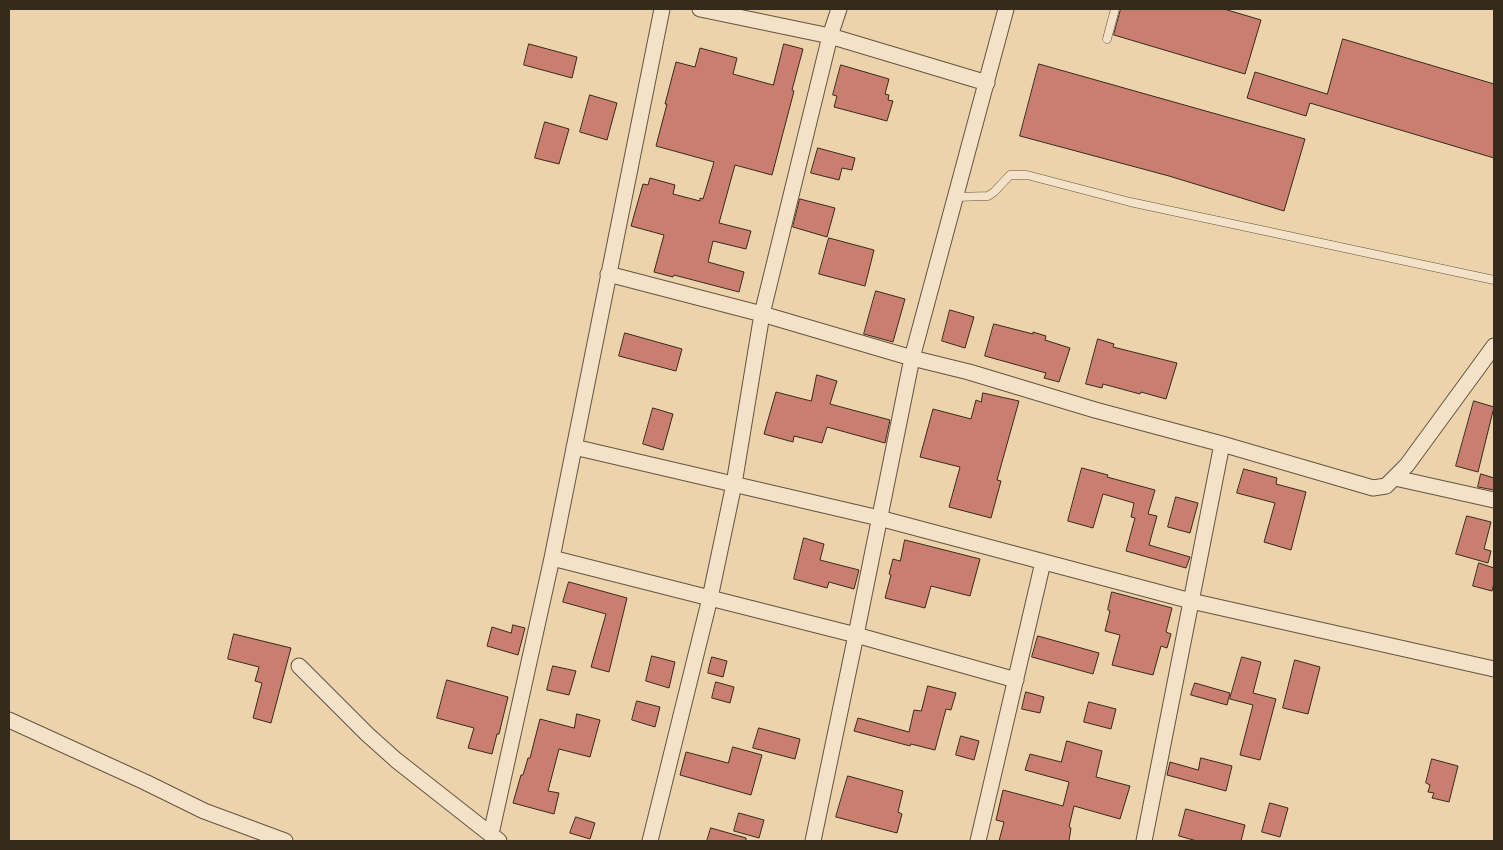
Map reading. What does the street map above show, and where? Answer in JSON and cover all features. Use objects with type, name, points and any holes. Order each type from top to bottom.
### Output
[{"type":"street","points":[[299,666],[367,734],[396,760],[495,838],[662,9]]},
{"type":"street","points":[[700,9],[830,36],[987,83]]},
{"type":"street","points":[[650,841],[710,598],[734,484],[762,314],[830,36],[839,9]]},
{"type":"street","points":[[813,841],[912,358],[1006,9]]},
{"type":"street","points":[[608,274],[762,314],[1373,488],[1386,486],[1395,478],[1494,348]]},
{"type":"street","points":[[1144,841],[1222,444]]},
{"type":"street","points":[[574,447],[879,518],[1191,601],[1494,669]]},
{"type":"street","points":[[1395,478],[1494,500]]},
{"type":"street","points":[[552,558],[856,635],[1016,680]]},
{"type":"street","points":[[978,841],[1043,562]]},
{"type":"street","points":[[9,720],[204,811],[285,841]]},
{"type":"lane","points":[[1107,40],[1115,9]]},
{"type":"lane","points":[[956,197],[988,196],[1010,175],[1027,175],[1130,202],[1494,280]]},
{"type":"building","points":[[1121,9],[1224,9],[1261,20],[1245,74],[1114,35]]},
{"type":"building","points":[[1343,39],[1494,84],[1494,158],[1310,103],[1306,116],[1247,98],[1255,72],[1327,94]]},
{"type":"building","points":[[529,44],[577,57],[572,78],[524,65]]},
{"type":"building","points":[[784,44],[803,49],[772,175],[735,165],[719,223],[751,231],[746,249],[713,241],[708,262],[744,272],[739,292],[674,275],[673,277],[654,272],[664,235],[631,226],[643,184],[648,185],[650,178],[675,185],[673,194],[700,201],[700,198],[703,199],[714,162],[656,146],[676,62],[695,67],[700,48],[737,58],[733,74],[773,85]]},
{"type":"building","points":[[1039,64],[1305,139],[1284,211],[1169,176],[1020,136]]},
{"type":"building","points":[[841,65],[889,79],[885,94],[889,95],[888,100],[893,101],[887,121],[834,107],[837,96],[833,95]]},
{"type":"building","points":[[590,95],[617,103],[607,140],[580,132]]},
{"type":"building","points":[[545,122],[569,129],[559,164],[535,158]]},
{"type":"building","points":[[818,148],[855,158],[852,170],[842,168],[839,180],[811,173]]},
{"type":"building","points":[[800,199],[835,208],[827,237],[793,227]]},
{"type":"building","points":[[829,238],[874,250],[865,286],[819,274]]},
{"type":"building","points":[[876,291],[905,299],[893,342],[864,334]]},
{"type":"building","points":[[950,310],[974,317],[965,348],[942,341]]},
{"type":"building","points":[[994,324],[1046,336],[1045,340],[1070,348],[1059,382],[1044,378],[1046,373],[985,356]]},
{"type":"building","points":[[625,333],[682,349],[676,371],[619,356]]},
{"type":"building","points":[[1098,339],[1114,344],[1113,347],[1177,363],[1166,399],[1103,384],[1102,388],[1086,384]]},
{"type":"building","points":[[817,375],[837,381],[830,404],[890,420],[885,443],[827,427],[822,443],[794,436],[793,442],[764,434],[776,392],[811,401]]},
{"type":"building","points":[[983,393],[1019,401],[997,480],[1001,481],[991,518],[949,507],[960,467],[920,457],[933,409],[971,419],[976,400],[981,402]]},
{"type":"building","points":[[1474,401],[1494,407],[1478,472],[1456,466]]},
{"type":"building","points":[[653,408],[673,414],[663,450],[643,444]]},
{"type":"building","points":[[1082,468],[1155,490],[1148,514],[1157,516],[1149,545],[1190,557],[1186,568],[1126,551],[1135,518],[1131,517],[1134,503],[1103,494],[1093,528],[1068,521]]},
{"type":"building","points":[[1244,469],[1277,478],[1276,484],[1306,492],[1291,550],[1264,542],[1275,503],[1237,493]]},
{"type":"building","points":[[1481,474],[1494,478],[1494,490],[1478,487]]},
{"type":"building","points":[[1176,497],[1198,503],[1190,533],[1168,527]]},
{"type":"building","points":[[1467,516],[1491,522],[1484,549],[1491,551],[1488,563],[1456,554]]},
{"type":"building","points":[[804,538],[824,544],[820,560],[859,570],[854,589],[829,582],[827,588],[794,579]]},
{"type":"building","points":[[905,540],[980,559],[970,596],[931,586],[925,608],[885,598],[893,559],[900,561]]},
{"type":"building","points":[[1479,563],[1494,568],[1492,591],[1473,586]]},
{"type":"building","points":[[569,582],[627,598],[609,672],[591,667],[606,614],[563,602]]},
{"type":"building","points":[[1112,592],[1172,608],[1166,632],[1171,634],[1167,648],[1161,646],[1153,675],[1112,665],[1120,635],[1105,631]]},
{"type":"building","points":[[513,625],[525,628],[518,655],[487,646],[492,627],[511,633]]},
{"type":"building","points":[[234,634],[291,648],[271,723],[253,718],[262,683],[255,681],[259,667],[228,659]]},
{"type":"building","points":[[1038,636],[1099,653],[1093,674],[1032,657]]},
{"type":"building","points":[[652,656],[675,662],[669,688],[646,681]]},
{"type":"building","points":[[712,657],[727,661],[723,677],[708,673]]},
{"type":"building","points":[[1242,657],[1261,662],[1253,693],[1276,699],[1260,760],[1240,755],[1253,705],[1230,699]]},
{"type":"building","points":[[1295,660],[1320,667],[1308,714],[1283,708]]},
{"type":"building","points":[[553,666],[576,671],[569,695],[547,690]]},
{"type":"building","points":[[447,680],[508,697],[492,754],[468,748],[474,728],[437,718]]},
{"type":"building","points":[[716,682],[734,687],[730,703],[712,698]]},
{"type":"building","points":[[1195,683],[1230,693],[1227,705],[1191,695]]},
{"type":"building","points":[[928,686],[956,693],[951,710],[946,709],[935,750],[911,744],[910,746],[854,731],[858,718],[909,732],[914,710],[921,711]]},
{"type":"building","points":[[1026,692],[1044,697],[1040,713],[1022,709]]},
{"type":"building","points":[[637,701],[660,707],[655,727],[632,720]]},
{"type":"building","points":[[1089,702],[1116,709],[1111,729],[1084,722]]},
{"type":"building","points":[[577,714],[600,720],[590,757],[559,749],[548,791],[559,793],[554,814],[513,803],[521,775],[523,775],[528,758],[530,758],[540,719],[574,728]]},
{"type":"building","points":[[759,728],[800,739],[795,759],[753,748]]},
{"type":"building","points":[[961,736],[979,741],[974,760],[956,755]]},
{"type":"building","points":[[1067,741],[1102,751],[1096,777],[1130,786],[1120,819],[1074,806],[1069,827],[1071,828],[1069,841],[999,841],[1004,822],[996,820],[1003,790],[1063,806],[1069,782],[1025,770],[1030,754],[1061,762]]},
{"type":"building","points":[[733,747],[762,755],[751,795],[680,775],[686,752],[728,763]]},
{"type":"building","points":[[1201,758],[1232,766],[1226,791],[1167,775],[1170,762],[1198,770]]},
{"type":"building","points":[[1432,759],[1458,766],[1449,802],[1432,798],[1434,793],[1428,792],[1430,785],[1426,783]]},
{"type":"building","points":[[848,776],[903,791],[898,812],[902,814],[897,833],[836,817]]},
{"type":"building","points":[[1270,803],[1288,808],[1280,837],[1262,832]]},
{"type":"building","points":[[1186,809],[1245,825],[1241,841],[1197,841],[1179,836]]},
{"type":"building","points":[[739,813],[764,820],[759,838],[734,831]]},
{"type":"building","points":[[576,817],[595,823],[590,839],[570,833]]},
{"type":"building","points":[[711,828],[746,838],[746,841],[707,841]]}]
